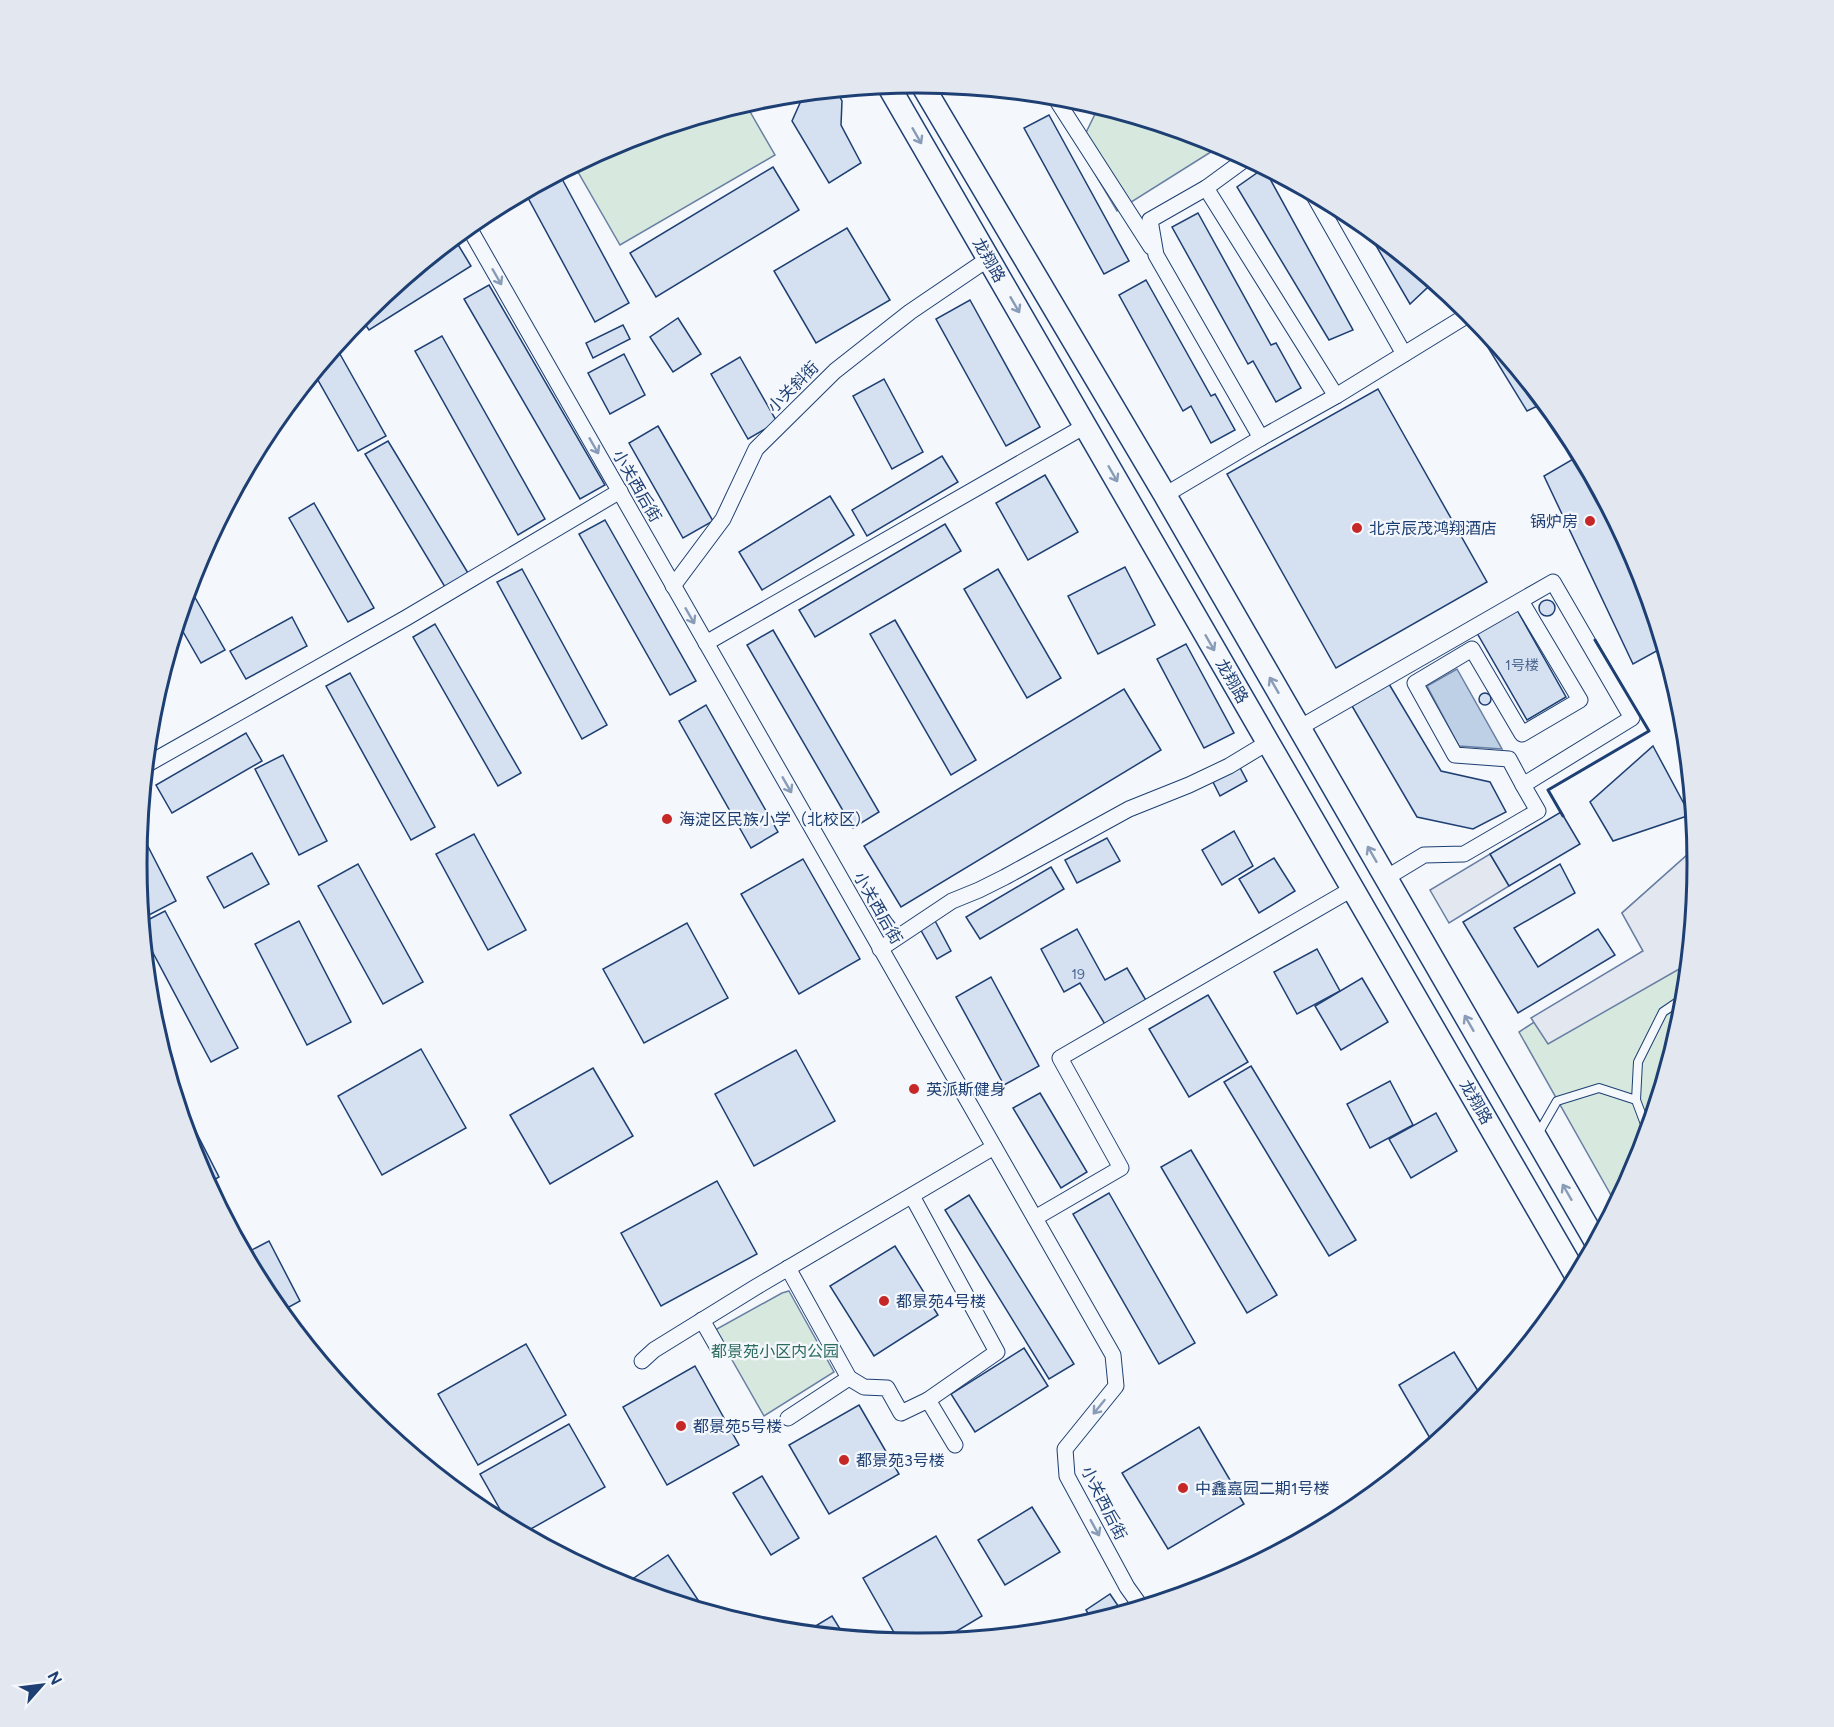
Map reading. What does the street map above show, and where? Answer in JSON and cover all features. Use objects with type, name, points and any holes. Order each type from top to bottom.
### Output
[{"type":"street","name":"龙翔路","points":[[927,93],[1165,495],[1592,1235]]},
{"type":"street","name":"龙翔路","points":[[893,94],[1572,1269]]},
{"type":"street","points":[[1061,107],[1155,255],[1260,438]]},
{"type":"street","points":[[1155,255],[1150,220],[1206,188],[1239,164]]},
{"type":"street","points":[[1206,188],[1336,396]]},
{"type":"street","points":[[1321,208],[1404,354]]},
{"type":"street","name":"小关西后街","points":[[473,234],[1113,1355],[1116,1386],[1065,1449],[1067,1476],[1127,1587],[1137,1601]]},
{"type":"street","name":"小关斜街","points":[[673,586],[723,519],[756,449],[835,370],[910,312],[988,259]]},
{"type":"street","points":[[1165,495],[1336,396],[1462,319]]},
{"type":"street","points":[[706,642],[1085,426]]},
{"type":"street","points":[[153,761],[406,618],[620,491]]},
{"type":"street","points":[[1299,728],[1553,582],[1632,718],[1523,785]]},
{"type":"street","points":[[1386,878],[1424,855],[1464,854],[1538,811],[1509,759],[1455,755],[1415,683],[1472,649],[1522,734],[1580,700],[1521,601]]},
{"type":"street","points":[[1392,675],[1397,683],[1407,682]]},
{"type":"street","points":[[880,949],[952,901],[996,881],[1130,809],[1229,766],[1267,742]]},
{"type":"street","points":[[1523,785],[1524,768]]},
{"type":"street","points":[[1035,1218],[1121,1168],[1060,1058],[1352,889]]},
{"type":"street","points":[[642,1361],[654,1350],[702,1320],[994,1147]]},
{"type":"street","points":[[788,1268],[849,1378],[864,1387],[887,1388],[901,1413],[928,1400],[998,1352],[912,1196]]},
{"type":"street","points":[[702,1320],[718,1348]]},
{"type":"street","points":[[788,1418],[849,1378]]},
{"type":"street","points":[[928,1400],[955,1445]]},
{"type":"lane","points":[[1643,1122],[1636,1100],[1638,1062],[1663,1012],[1675,1004]]},
{"type":"lane","points":[[1536,1138],[1557,1101],[1599,1088],[1636,1100]]},
{"type":"green space","points":[[750,112],[775,155],[620,245],[578,171],[669,134]]},
{"type":"green space","points":[[1095,114],[1165,134],[1211,152],[1117,211],[1079,147]]},
{"type":"green space","points":[[1688,854],[1686,914],[1673,1014],[1647,1111],[1612,1196],[1519,1032],[1643,951],[1622,913]]},
{"type":"green space","name":"都景苑小区内公园","points":[[789,1291],[834,1372],[764,1416],[715,1330]]},
{"type":"shaded area","points":[[1490,854],[1509,886],[1449,923],[1430,890]]},
{"type":"shaded area","points":[[1688,854],[1686,914],[1680,968],[1548,1044],[1531,1018],[1643,951],[1622,913]]},
{"type":"water","points":[[1457,669],[1502,749],[1459,746],[1427,686]]},
{"type":"building","points":[[840,98],[841,125],[861,163],[829,183],[792,121],[800,103]]},
{"type":"building","points":[[1049,115],[1129,261],[1104,274],[1024,128]]},
{"type":"building","points":[[773,167],[799,210],[656,297],[630,253]]},
{"type":"building","points":[[1258,172],[1270,178],[1353,330],[1329,340],[1237,187]]},
{"type":"building","points":[[562,179],[629,303],[595,322],[528,198]]},
{"type":"building","points":[[1198,213],[1271,345],[1276,343],[1301,388],[1276,402],[1253,361],[1248,364],[1172,227]]},
{"type":"building","points":[[847,228],[890,300],[816,343],[774,271]]},
{"type":"building","points":[[1375,244],[1428,287],[1410,304]]},
{"type":"building","points":[[458,245],[471,266],[369,330],[366,325],[372,319],[409,284]]},
{"type":"building","points":[[1146,280],[1211,396],[1215,394],[1235,430],[1211,443],[1191,406],[1183,411],[1119,295]]},
{"type":"building","points":[[489,285],[605,485],[580,499],[464,299]]},
{"type":"building","points":[[970,300],[1040,427],[1006,446],[936,319]]},
{"type":"building","points":[[678,318],[701,354],[673,372],[650,337]]},
{"type":"building","points":[[623,325],[630,339],[593,358],[586,343]]},
{"type":"building","points":[[442,336],[545,519],[518,535],[415,351]]},
{"type":"building","points":[[1486,345],[1537,406],[1527,411]]},
{"type":"building","points":[[340,353],[386,436],[358,451],[318,380]]},
{"type":"building","points":[[624,354],[645,395],[610,414],[588,373]]},
{"type":"building","points":[[740,357],[777,422],[748,439],[711,374]]},
{"type":"building","points":[[884,379],[923,452],[892,469],[853,396]]},
{"type":"building","name":"北京辰茂鸿翔酒店","points":[[1378,389],[1487,582],[1336,668],[1227,474]]},
{"type":"building","points":[[658,426],[713,521],[683,538],[629,443]]},
{"type":"building","points":[[388,441],[468,573],[445,587],[365,454]]},
{"type":"building","points":[[942,456],[958,482],[867,536],[852,510]]},
{"type":"building","name":"锅炉房","points":[[1573,459],[1608,523],[1629,569],[1657,651],[1633,664],[1544,476]]},
{"type":"building","points":[[1045,475],[1078,532],[1028,560],[996,503]]},
{"type":"building","points":[[830,496],[854,535],[762,590],[739,552]]},
{"type":"building","points":[[314,503],[374,608],[348,622],[289,518]]},
{"type":"building","points":[[605,520],[696,681],[670,695],[579,534]]},
{"type":"building","points":[[945,524],[961,551],[815,637],[799,610]]},
{"type":"building","points":[[1125,567],[1155,625],[1098,654],[1068,596]]},
{"type":"building","points":[[522,569],[607,725],[582,739],[497,582]]},
{"type":"building","points":[[998,569],[1061,678],[1027,698],[964,589]]},
{"type":"building","points":[[194,597],[225,650],[201,663],[183,631]]},
{"type":"building","points":[[1547,600],[1553,602],[1555,608],[1553,614],[1547,616],[1541,614],[1539,608],[1541,602]]},
{"type":"building","points":[[1517,610],[1566,697],[1527,720],[1477,633]]},
{"type":"building","points":[[292,617],[307,646],[246,679],[230,651]]},
{"type":"building","points":[[895,620],[976,760],[951,775],[870,634]]},
{"type":"building","points":[[435,624],[521,773],[498,786],[413,637]]},
{"type":"building","points":[[773,630],[879,812],[853,828],[747,645]]},
{"type":"building","points":[[1186,644],[1234,733],[1204,748],[1157,659]]},
{"type":"building","points":[[350,673],[435,827],[411,840],[326,686]]},
{"type":"building","points":[[1389,684],[1441,771],[1490,782],[1506,812],[1473,829],[1417,817],[1352,706]]},
{"type":"building","points":[[1124,689],[1161,750],[901,907],[864,846]]},
{"type":"building","points":[[1485,693],[1491,699],[1485,705],[1479,699]]},
{"type":"building","points":[[706,705],[778,832],[751,848],[679,721]]},
{"type":"building","points":[[246,733],[262,761],[172,813],[156,785]]},
{"type":"building","points":[[1653,746],[1685,806],[1686,816],[1613,841],[1590,802]]},
{"type":"building","points":[[283,755],[327,841],[299,855],[255,769]]},
{"type":"building","points":[[1237,762],[1247,781],[1220,796],[1210,776]]},
{"type":"building","points":[[1561,812],[1580,844],[1509,886],[1490,854]]},
{"type":"building","points":[[1234,831],[1253,866],[1222,885],[1202,850]]},
{"type":"building","points":[[474,834],[526,930],[488,950],[436,854]]},
{"type":"building","points":[[1107,838],[1120,861],[1077,883],[1065,860]]},
{"type":"building","points":[[147,845],[176,901],[149,915],[148,913]]},
{"type":"building","points":[[252,853],[269,884],[224,908],[207,877]]},
{"type":"building","points":[[1274,858],[1295,891],[1259,913],[1239,879]]},
{"type":"building","points":[[803,859],[860,959],[799,994],[741,894]]},
{"type":"building","points":[[358,864],[423,982],[383,1004],[318,886]]},
{"type":"building","points":[[1560,864],[1575,893],[1514,928],[1538,967],[1598,929],[1615,955],[1518,1013],[1463,922]]},
{"type":"building","points":[[1051,867],[1064,889],[980,939],[966,917]]},
{"type":"building","points":[[165,911],[238,1048],[211,1062],[152,950],[149,920]]},
{"type":"building","points":[[933,917],[951,951],[937,959],[918,925]]},
{"type":"building","points":[[299,921],[351,1022],[307,1045],[255,944]]},
{"type":"building","points":[[687,923],[728,998],[644,1043],[603,969]]},
{"type":"building","points":[[1077,929],[1105,980],[1127,968],[1147,1002],[1106,1026],[1080,983],[1064,992],[1041,949]]},
{"type":"building","points":[[1317,949],[1340,991],[1297,1014],[1274,972]]},
{"type":"building","points":[[991,977],[1039,1066],[1004,1085],[956,997]]},
{"type":"building","points":[[1362,978],[1388,1022],[1341,1050],[1315,1006]]},
{"type":"building","points":[[1208,995],[1248,1062],[1189,1097],[1149,1029]]},
{"type":"building","points":[[421,1049],[466,1128],[382,1175],[338,1096]]},
{"type":"building","points":[[796,1050],[835,1121],[754,1166],[715,1094]]},
{"type":"building","points":[[1251,1066],[1356,1240],[1329,1256],[1224,1082]]},
{"type":"building","points":[[593,1068],[633,1136],[550,1184],[510,1115]]},
{"type":"building","points":[[1390,1081],[1413,1125],[1370,1148],[1347,1104]]},
{"type":"building","points":[[1040,1093],[1087,1172],[1061,1188],[1013,1108]]},
{"type":"building","points":[[1436,1113],[1457,1151],[1411,1178],[1389,1139]]},
{"type":"building","points":[[192,1123],[219,1177],[215,1179]]},
{"type":"building","points":[[1191,1150],[1277,1295],[1247,1313],[1161,1167]]},
{"type":"building","points":[[717,1181],[757,1254],[661,1306],[621,1233]]},
{"type":"building","points":[[1109,1193],[1195,1343],[1159,1364],[1073,1214]]},
{"type":"building","points":[[969,1195],[1074,1364],[1049,1379],[945,1210]]},
{"type":"building","points":[[269,1241],[300,1301],[288,1308],[251,1250]]},
{"type":"building","name":"都景苑4号楼","points":[[895,1246],[938,1315],[874,1356],[830,1286]]},
{"type":"building","points":[[526,1344],[566,1415],[478,1465],[438,1394]]},
{"type":"building","points":[[1024,1348],[1048,1386],[975,1432],[951,1394]]},
{"type":"building","points":[[1454,1352],[1478,1391],[1430,1438],[1399,1385]]},
{"type":"building","name":"都景苑5号楼","points":[[695,1366],[739,1445],[667,1485],[623,1407]]},
{"type":"building","name":"都景苑3号楼","points":[[859,1405],[899,1474],[829,1514],[789,1445]]},
{"type":"building","points":[[569,1424],[605,1487],[530,1530],[501,1512],[480,1474]]},
{"type":"building","name":"中鑫嘉园二期1号楼","points":[[1199,1427],[1244,1504],[1168,1549],[1122,1473]]},
{"type":"building","points":[[762,1476],[799,1538],[771,1555],[733,1493]]},
{"type":"building","points":[[1032,1507],[1060,1552],[1005,1585],[978,1540]]},
{"type":"building","points":[[936,1536],[982,1616],[954,1632],[894,1633],[863,1578]]},
{"type":"building","points":[[668,1555],[700,1602],[669,1593],[632,1579]]},
{"type":"building","points":[[1110,1594],[1119,1607],[1088,1614],[1086,1610]]},
{"type":"building","points":[[832,1616],[840,1629],[816,1627]]},
{"type":"wall","points":[[1563,816],[1548,790],[1649,731],[1595,640]]},
{"type":"place","name":"锅炉房","points":[[1590,521]]},
{"type":"place","name":"北京辰茂鸿翔酒店","points":[[1357,528]]},
{"type":"place","name":"海淀区民族小学（北校区）","points":[[667,819]]},
{"type":"place","name":"英派斯健身","points":[[914,1089]]},
{"type":"place","name":"都景苑4号楼","points":[[884,1301]]},
{"type":"place","name":"都景苑5号楼","points":[[681,1426]]},
{"type":"place","name":"都景苑3号楼","points":[[844,1460]]},
{"type":"place","name":"中鑫嘉园二期1号楼","points":[[1183,1488]]}]
